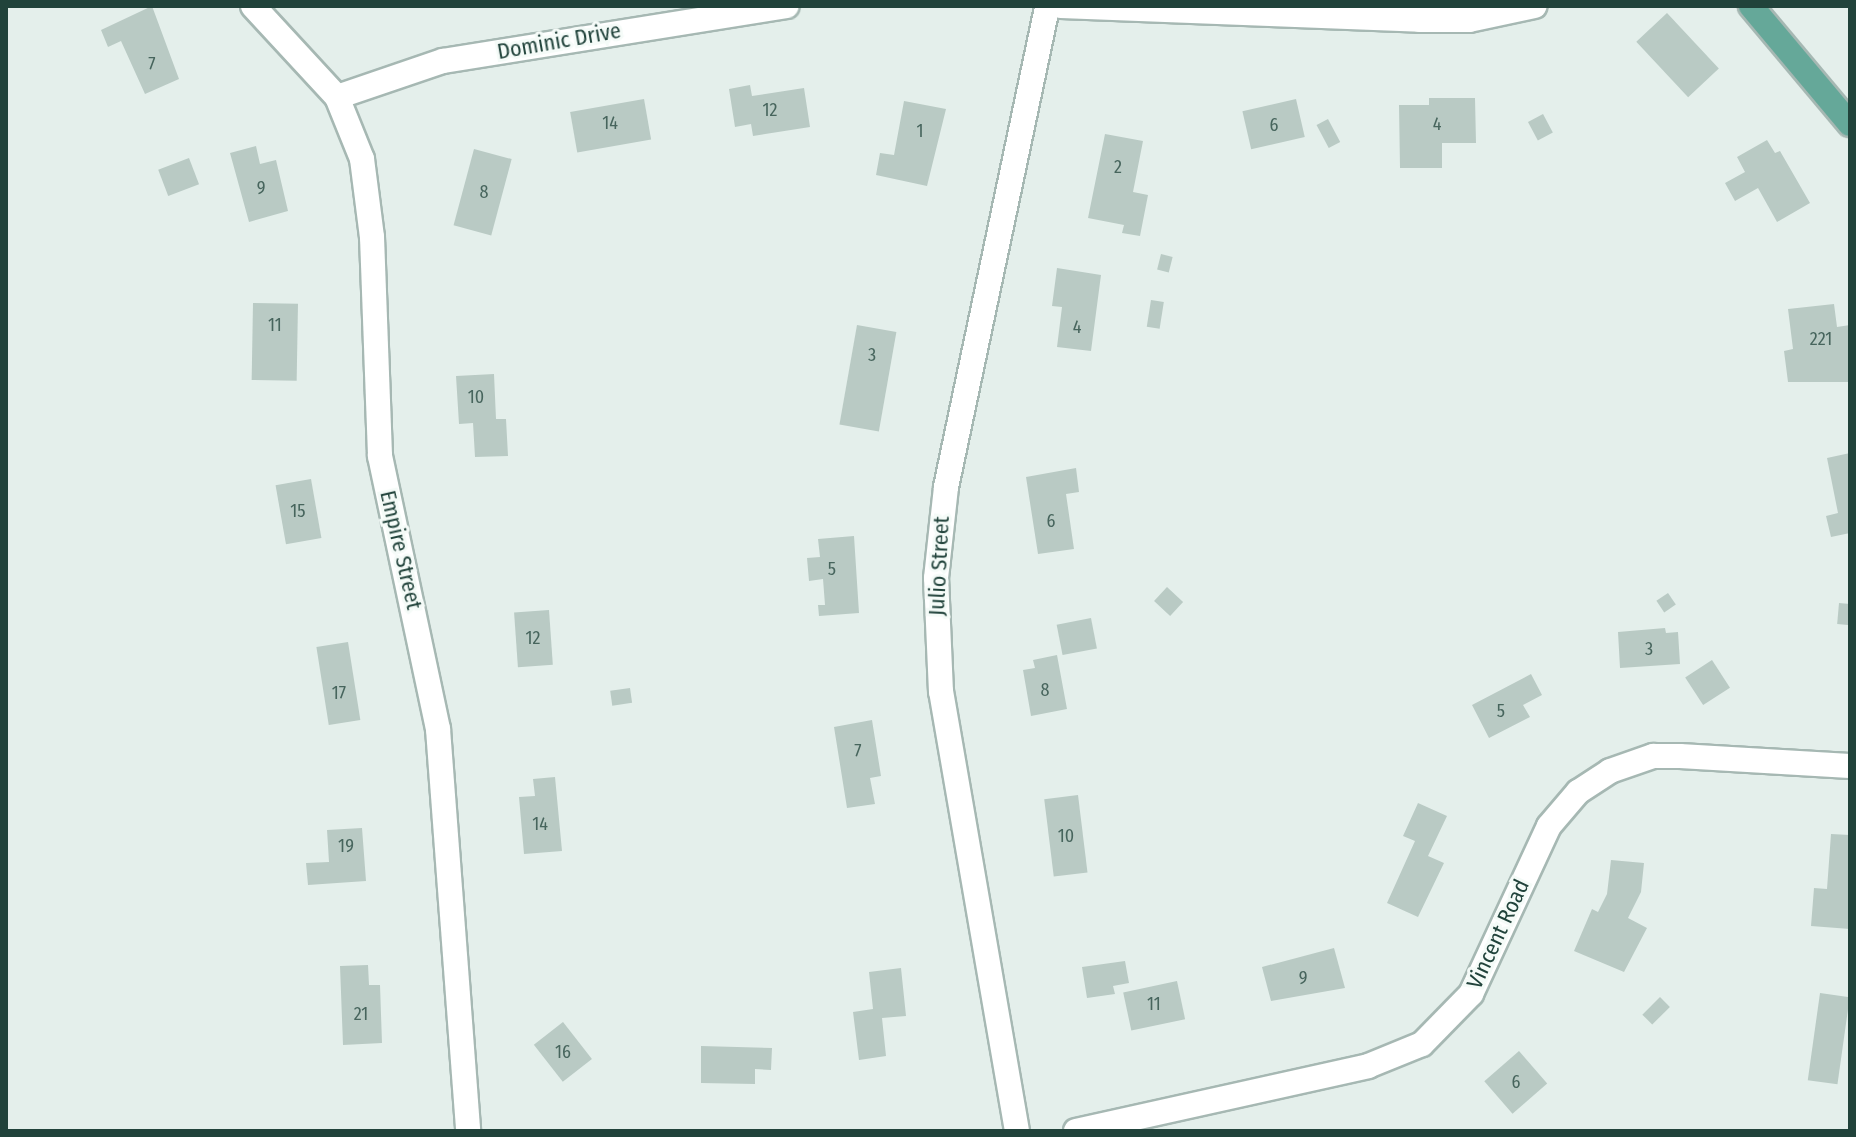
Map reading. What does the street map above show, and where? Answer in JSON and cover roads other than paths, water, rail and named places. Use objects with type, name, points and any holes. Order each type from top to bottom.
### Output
[{"type":"main road","points":[[1751,6],[1850,124]]},
{"type":"street","name":"Empire Street","points":[[253,6],[337,97],[354,131],[368,192],[380,456],[438,729],[468,1131]]},
{"type":"street","name":"Dominic Drive","points":[[337,97],[443,61],[787,6]]},
{"type":"street","name":"Julio Street","points":[[1017,1131],[941,692],[936,578],[948,473],[1047,6]]},
{"type":"street","points":[[1061,6],[1469,20],[1535,6]]},
{"type":"street","name":"Vincent Road","points":[[1076,1131],[1368,1066],[1422,1044],[1471,994],[1549,826],[1578,792],[1618,767],[1653,756],[1850,766]]}]
